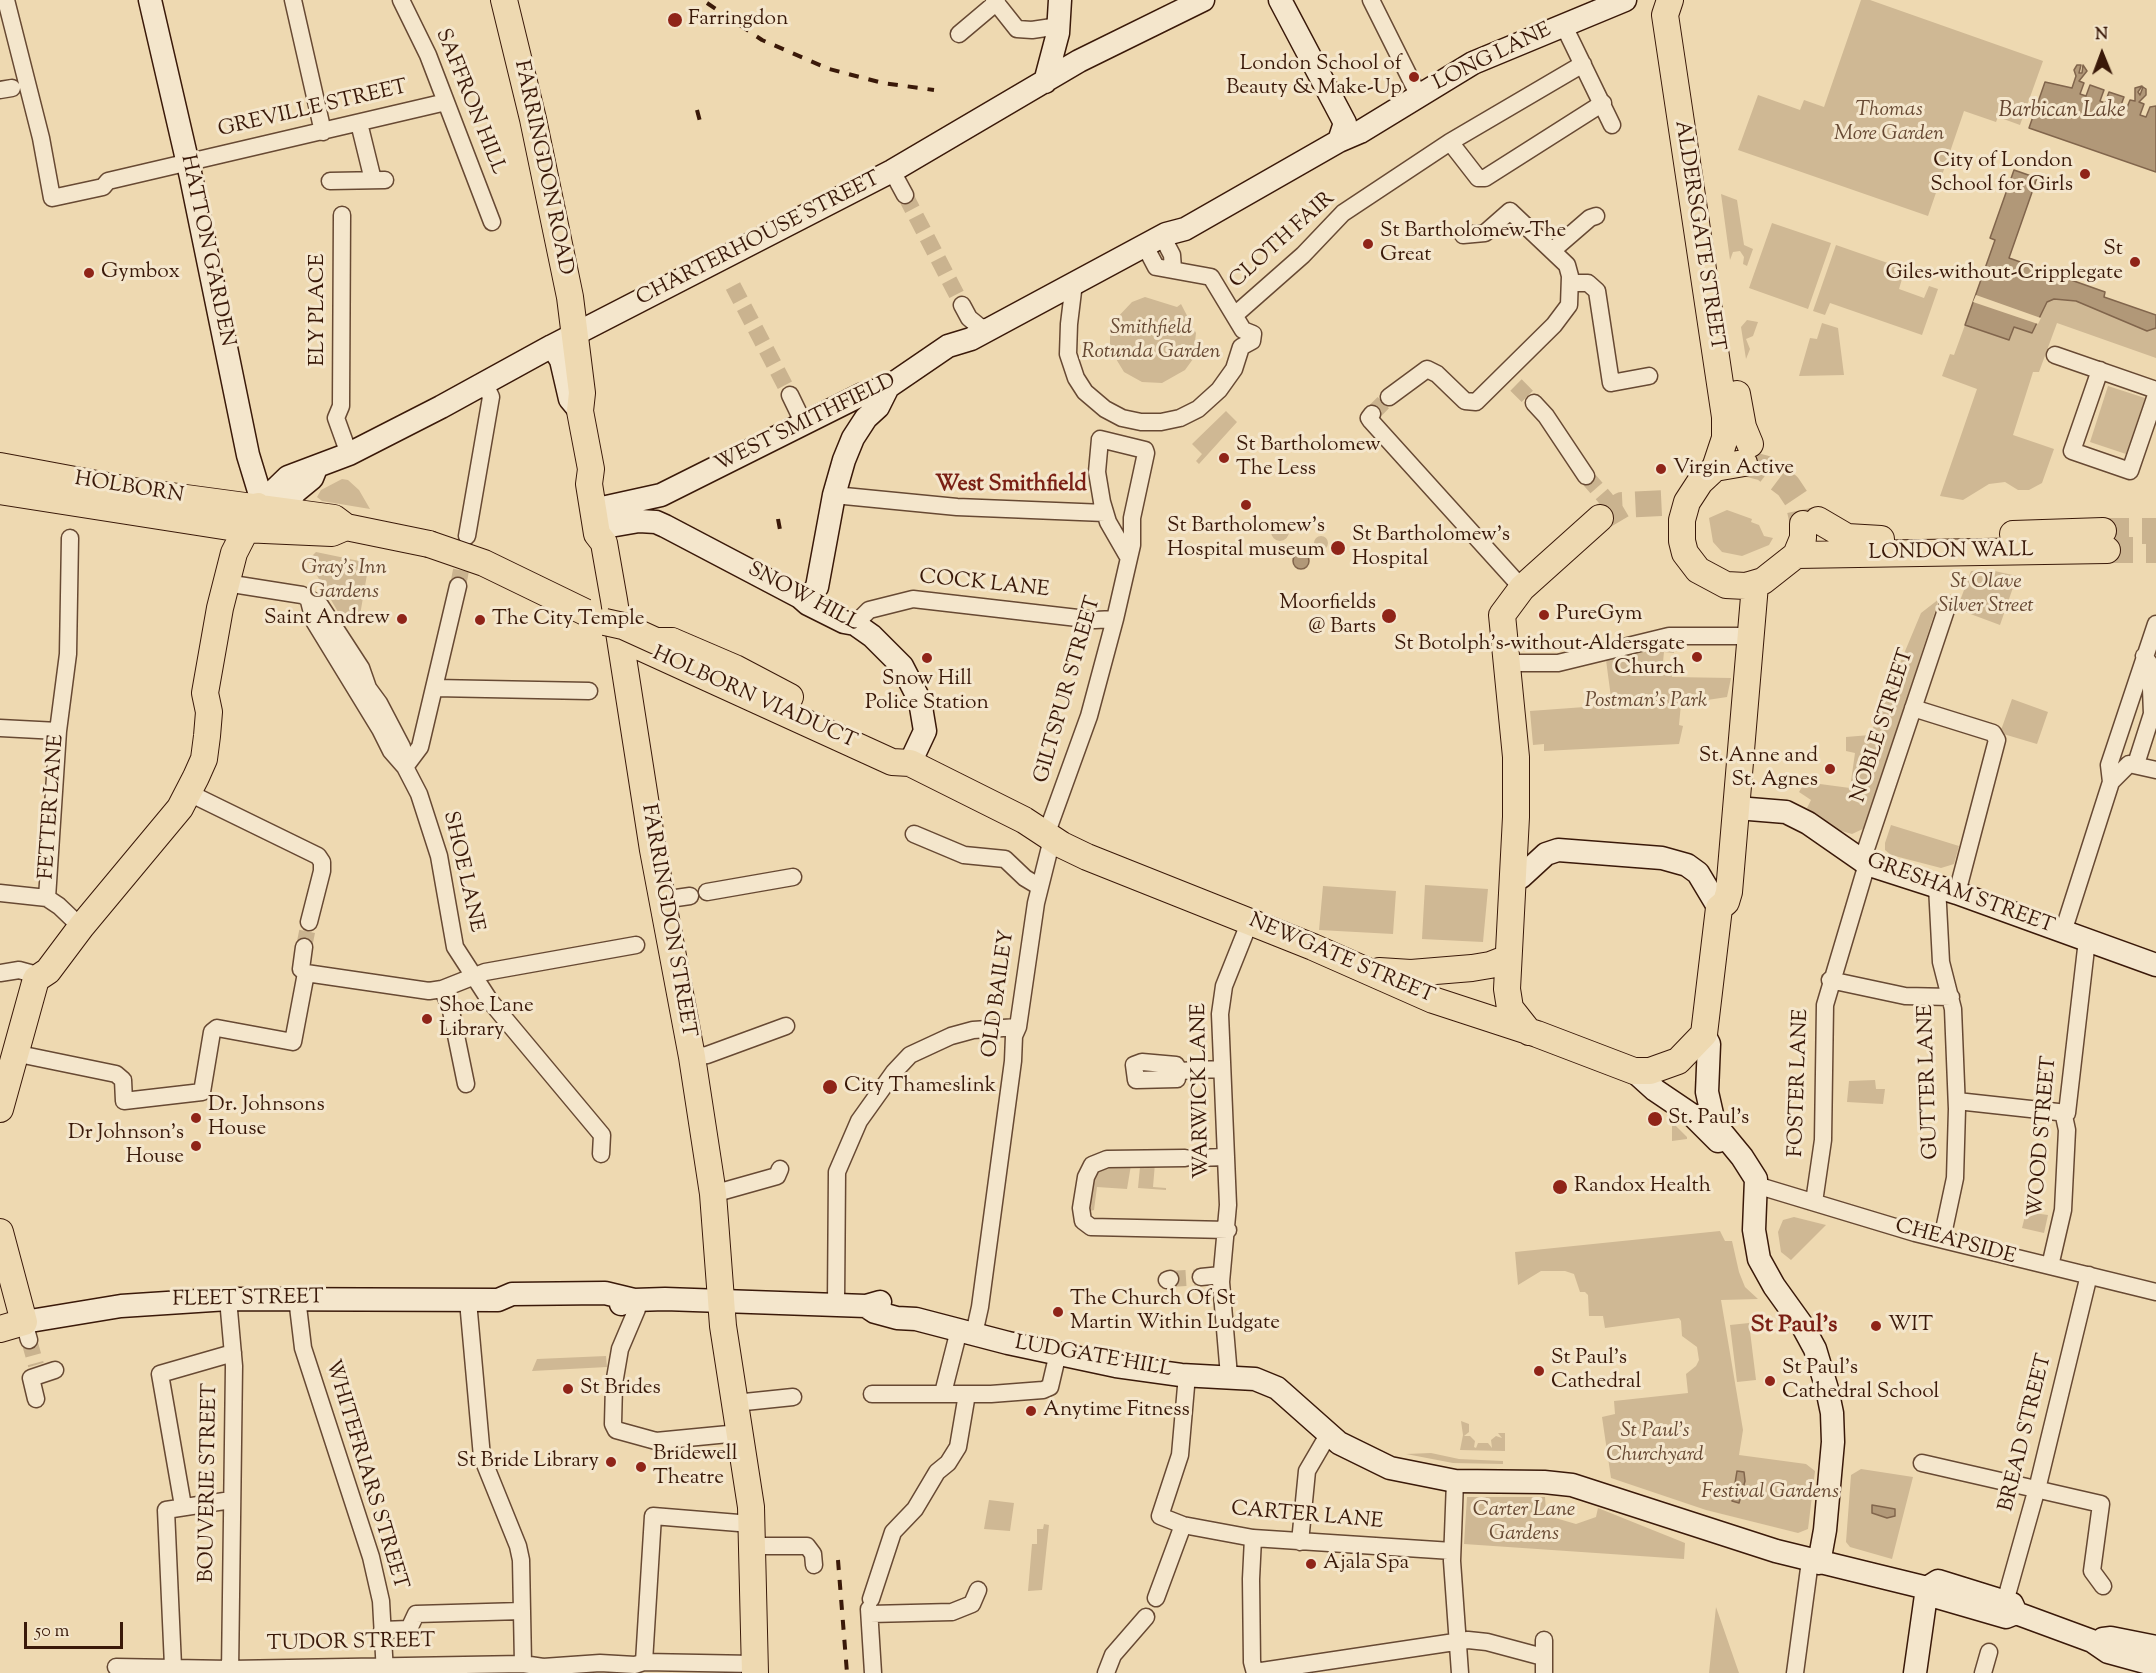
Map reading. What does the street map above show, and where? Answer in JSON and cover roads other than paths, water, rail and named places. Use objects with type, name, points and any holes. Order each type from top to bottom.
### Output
[{"type":"main road","name":"FARRINGDON ROAD","points":[[504,0],[568,290],[563,341]]},
{"type":"main road","name":"ALDERSGATE STREET","points":[[1670,2],[1680,17],[1699,126],[1702,182],[1712,216],[1747,454],[1715,468]]},
{"type":"main road","name":"ALDERSGATE STREET","points":[[1670,2],[1665,15],[1725,417],[1725,438],[1715,468]]},
{"type":"main road","name":"FARRINGDON STREET","points":[[563,341],[582,393],[580,411],[591,469],[601,482],[662,900],[692,1057],[713,1194],[720,1300],[751,1535],[754,1669]]},
{"type":"main road","name":"HOLBORN","points":[[0,466],[134,491],[268,521]]},
{"type":"main road","points":[[1715,468],[1675,503],[1682,519],[1682,541],[1685,553],[1698,570],[1726,585],[1755,585],[1772,576],[1796,555]]},
{"type":"main road","name":"HOLBORN","points":[[0,491],[268,521]]},
{"type":"main road","points":[[1529,1032],[1510,1008],[1507,989],[1516,757],[1502,615],[1522,588],[1600,518]]},
{"type":"main road","points":[[0,1109],[36,979],[48,971],[81,927],[180,808],[189,793],[204,759],[209,712],[205,693],[232,584],[249,559],[268,521]]},
{"type":"main road","name":"HOLBORN VIADUCT","points":[[268,521],[332,533],[346,527],[429,544],[484,563],[605,622],[629,641],[665,647],[742,674],[900,751],[910,763]]},
{"type":"main road","name":"LONDON WALL","points":[[1811,522],[1865,540],[2105,541],[1796,555],[1811,522]]},
{"type":"main road","points":[[1634,1071],[1650,1071],[1673,1063],[1704,1034],[1719,908],[1726,902],[1729,892],[1755,585]]},
{"type":"main road","name":"HOLBORN VIADUCT","points":[[665,647],[892,762],[910,763],[1024,820],[1049,837]]},
{"type":"main road","name":"NEWGATE STREET","points":[[1049,837],[1087,857],[1250,921],[1433,1000],[1485,1020],[1529,1032],[1634,1071]]},
{"type":"main road","points":[[1367,970],[1411,973],[1482,967],[1508,958]]},
{"type":"main road","points":[[0,1232],[27,1331]]},
{"type":"main road","name":"FLEET STREET","points":[[0,1329],[27,1331]]},
{"type":"street","name":"GREVILLE STREET","points":[[6,0],[41,138],[52,198],[103,187],[108,181],[446,102]]},
{"type":"street","name":"HATTON GARDEN","points":[[150,0],[187,162],[248,455],[268,521]]},
{"type":"street","points":[[293,0],[323,132]]},
{"type":"street","name":"SAFFRON HILL","points":[[401,0],[428,55],[492,222]]},
{"type":"street","points":[[1045,82],[1059,30],[1060,0]]},
{"type":"street","points":[[1280,0],[1350,130]]},
{"type":"street","points":[[1371,0],[1419,96]]},
{"type":"street","name":"LONG LANE","points":[[1153,241],[1185,229],[1350,130],[1419,96],[1473,63],[1625,0]]},
{"type":"street","points":[[959,34],[995,1],[1017,29],[1059,30]]},
{"type":"street","name":"CHARTERHOUSE STREET","points":[[268,521],[295,492],[312,478],[316,468],[349,454],[441,407],[484,382],[892,171],[1079,61],[1199,1]]},
{"type":"street","points":[[1563,24],[1612,125]]},
{"type":"street","points":[[1059,30],[1065,48],[1079,61]]},
{"type":"street","name":"CLOTH FAIR","points":[[1236,314],[1303,255],[1333,220],[1450,142],[1583,64]]},
{"type":"street","points":[[1450,142],[1478,178],[1482,179],[1603,103]]},
{"type":"street","points":[[330,181],[379,180],[359,123]]},
{"type":"street","points":[[892,171],[905,195]]},
{"type":"street","points":[[1389,398],[1427,369],[1437,374],[1465,401],[1476,402],[1511,380],[1569,305],[1570,283],[1567,265],[1510,212],[1485,233],[1463,235]]},
{"type":"street","name":"ELY PLACE","points":[[342,215],[341,406],[336,418],[349,454]]},
{"type":"street","points":[[1553,250],[1590,218],[1596,216]]},
{"type":"street","points":[[1074,283],[1068,338],[1070,363],[1085,392],[1105,409],[1122,418],[1151,423],[1180,418],[1198,409],[1220,390],[1231,375],[1241,347],[1238,335],[1243,330],[1236,314],[1211,277],[1173,269],[1172,255],[1153,241]]},
{"type":"street","name":"WEST SMITHFIELD","points":[[605,518],[661,495],[863,394],[888,387],[948,346],[971,339],[1153,241]]},
{"type":"street","points":[[1570,283],[1588,283],[1597,291],[1611,383],[1649,376]]},
{"type":"street","name":"WEST SMITHFIELD","points":[[948,346],[965,312],[980,327],[990,328]]},
{"type":"street","points":[[2055,355],[2156,390]]},
{"type":"street","points":[[2100,370],[2072,451],[2130,471],[2156,395]]},
{"type":"street","points":[[467,536],[491,397],[484,382]]},
{"type":"street","points":[[800,597],[812,593],[817,587],[834,495],[853,438],[866,418],[878,407],[888,387]]},
{"type":"street","points":[[790,395],[804,424]]},
{"type":"street","points":[[1534,403],[1546,416],[1586,476]]},
{"type":"street","points":[[1372,414],[1369,418],[1522,588]]},
{"type":"street","points":[[1099,440],[1145,450],[1132,518],[1132,545],[1127,555],[1105,513],[1096,472],[1099,440]]},
{"type":"street","points":[[661,495],[665,526]]},
{"type":"street","points":[[834,495],[957,507],[1105,513]]},
{"type":"street","name":"SNOW HILL","points":[[605,518],[665,526],[844,622],[855,624],[872,636],[902,666],[920,701],[925,731],[910,763]]},
{"type":"street","name":"FETTER LANE","points":[[70,538],[68,654],[58,731],[46,898],[59,906],[81,927]]},
{"type":"street","name":"GILTSPUR STREET","points":[[1049,837],[1089,716],[1115,619],[1127,555]]},
{"type":"street","name":"SHOE LANE","points":[[232,584],[302,595],[309,601],[314,621],[391,751],[405,767],[426,813],[440,856],[452,937],[471,976],[594,1124],[602,1135],[601,1154]]},
{"type":"street","points":[[405,767],[420,747],[458,586]]},
{"type":"street","name":"COCK LANE","points":[[855,624],[869,610],[913,599],[1095,620],[1115,619]]},
{"type":"street","name":"NOBLE STREET","points":[[1864,862],[1948,604]]},
{"type":"street","points":[[2111,782],[2108,771],[2113,751],[2156,624]]},
{"type":"street","points":[[1506,663],[1558,663],[1670,636],[1750,636]]},
{"type":"street","points":[[2136,764],[2151,719],[2150,664],[2144,656]]},
{"type":"street","points":[[435,688],[589,691]]},
{"type":"street","points":[[2128,702],[2142,696],[2151,705]]},
{"type":"street","name":"GUTTER LANE","points":[[1913,708],[1993,733],[1997,740],[1987,778],[1947,889],[1941,962],[1945,986],[1950,997],[1957,1101],[1955,1178],[1941,1239]]},
{"type":"street","points":[[0,728],[58,731]]},
{"type":"street","points":[[2113,751],[2132,757],[2136,764]]},
{"type":"street","points":[[2063,932],[2111,782],[2124,768],[2136,764],[2156,770]]},
{"type":"street","points":[[189,793],[318,856],[322,862],[309,922]]},
{"type":"street","name":"GRESHAM STREET","points":[[1737,807],[1776,810],[1795,815],[1864,862],[1947,889],[2156,965]]},
{"type":"street","points":[[914,834],[964,855],[1005,859],[1025,878],[1040,887]]},
{"type":"street","name":"OLD BAILEY","points":[[942,1393],[966,1332],[980,1307],[1013,1061],[1014,1036],[1018,1027],[1049,837]]},
{"type":"street","points":[[1512,881],[1521,877],[1546,854],[1558,850],[1662,858],[1687,865],[1698,873],[1719,908]]},
{"type":"street","name":"FOSTER LANE","points":[[1814,1202],[1823,1140],[1823,1020],[1830,980],[1848,932],[1864,862]]},
{"type":"street","points":[[707,892],[793,878]]},
{"type":"street","points":[[0,894],[46,898]]},
{"type":"street","points":[[662,900],[690,896]]},
{"type":"street","name":"WARWICK LANE","points":[[1229,1376],[1221,1275],[1228,1230],[1220,1069],[1221,997],[1250,921]]},
{"type":"street","name":"WOOD STREET","points":[[2050,1266],[2063,1210],[2067,1131],[2064,1123],[2087,940]]},
{"type":"street","points":[[304,947],[301,969],[306,973],[429,991],[442,989],[471,976],[571,954],[636,945]]},
{"type":"street","points":[[0,973],[19,970],[30,973],[36,979]]},
{"type":"street","points":[[14,1053],[116,1074],[123,1080],[124,1101],[202,1092],[212,1032],[217,1028],[293,1042],[306,973]]},
{"type":"street","points":[[1830,980],[1905,996],[1950,997]]},
{"type":"street","points":[[442,989],[450,1006],[466,1084]]},
{"type":"street","points":[[692,1057],[707,1055],[786,1026]]},
{"type":"street","points":[[836,1303],[835,1184],[838,1165],[859,1121],[894,1072],[910,1055],[930,1043],[973,1030],[1018,1027]]},
{"type":"street","points":[[1704,1034],[1709,1044],[1707,1092],[1714,1123],[1753,1173],[1756,1185],[1754,1223],[1759,1259],[1815,1349],[1832,1413],[1830,1488],[1814,1562],[1795,1673]]},
{"type":"street","points":[[1179,1071],[1220,1069]]},
{"type":"street","name":"CHEAPSIDE","points":[[1634,1071],[1655,1090],[1692,1115],[1718,1142],[1738,1169],[1756,1185],[1941,1239],[2156,1292]]},
{"type":"street","points":[[1957,1101],[2067,1113]]},
{"type":"street","points":[[1225,1157],[1107,1159],[1092,1165],[1086,1177],[1081,1216],[1086,1225],[1167,1230],[1228,1230]]},
{"type":"street","points":[[713,1194],[777,1176],[780,1169]]},
{"type":"street","points":[[1201,1277],[1221,1275]]},
{"type":"street","name":"BREAD STREET","points":[[2010,1607],[2089,1275]]},
{"type":"street","name":"WHITEFRIARS STREET","points":[[297,1298],[303,1348],[371,1557],[381,1601],[385,1669]]},
{"type":"street","name":"FLEET STREET","points":[[27,1331],[128,1305],[228,1299],[498,1300],[512,1306],[546,1307],[586,1303],[618,1305],[635,1299],[720,1300]]},
{"type":"street","name":"BOUVERIE STREET","points":[[228,1299],[233,1353],[230,1671]]},
{"type":"street","points":[[635,1299],[637,1309],[620,1349],[614,1384],[613,1424],[616,1430],[656,1441],[739,1433]]},
{"type":"street","points":[[468,1300],[482,1457],[518,1545],[527,1664]]},
{"type":"street","name":"LUDGATE HILL","points":[[720,1300],[866,1306],[875,1312],[897,1318],[911,1318],[1128,1369],[1187,1375],[1255,1378],[1276,1388],[1328,1435]]},
{"type":"street","points":[[183,1506],[160,1374],[233,1353]]},
{"type":"street","points":[[872,1394],[967,1394],[1047,1389],[1058,1353]]},
{"type":"street","points":[[36,1399],[31,1378],[37,1370],[55,1370]]},
{"type":"street","name":"CARTER LANE","points":[[1187,1375],[1180,1455],[1160,1516],[1183,1525],[1253,1538],[1452,1551]]},
{"type":"street","points":[[873,1673],[870,1607],[893,1532],[915,1509],[937,1472],[948,1463],[957,1447],[967,1394]]},
{"type":"street","points":[[735,1403],[793,1397]]},
{"type":"street","points":[[1300,1542],[1307,1471],[1328,1435],[1359,1455],[1390,1468],[1455,1481],[1544,1482],[1572,1485],[1814,1562],[1927,1588],[1938,1581],[2010,1607],[2092,1641],[2108,1652],[2156,1665]]},
{"type":"street","points":[[1922,1463],[2101,1503],[2092,1571],[2103,1586]]},
{"type":"street","points":[[1455,1481],[1452,1551],[1460,1673]]},
{"type":"street","points":[[173,1666],[165,1513],[168,1508],[231,1500]]},
{"type":"street","points":[[651,1665],[653,1516],[804,1545],[811,1549],[813,1565]]},
{"type":"street","points":[[1156,1598],[1183,1525]]},
{"type":"street","points":[[1253,1538],[1252,1662],[1255,1672],[1468,1640],[1487,1642],[1544,1656]]},
{"type":"street","points":[[1915,1673],[1927,1588]]},
{"type":"street","points":[[870,1607],[952,1612],[972,1604],[978,1590]]},
{"type":"street","points":[[382,1630],[409,1629],[416,1614],[522,1611]]},
{"type":"street","points":[[1106,1673],[1113,1654],[1146,1617]]},
{"type":"street","points":[[2092,1641],[2111,1638],[2156,1647]]},
{"type":"street","points":[[1983,1673],[1989,1653]]},
{"type":"street","name":"TUDOR STREET","points":[[116,1667],[173,1666],[230,1671],[473,1668],[527,1664],[542,1658],[631,1657],[651,1665],[713,1665],[754,1669]]},
{"type":"water","name":"Barbican Lake","points":[[2077,65],[2081,65],[2079,73],[2082,73],[2083,65],[2087,71],[2079,81],[2084,83],[2080,94],[2086,96],[2090,85],[2104,90],[2100,101],[2105,103],[2109,92],[2124,97],[2120,108],[2126,110],[2130,100],[2135,101],[2135,88],[2142,86],[2138,92],[2140,95],[2143,87],[2146,89],[2146,95],[2139,102],[2144,104],[2140,115],[2146,117],[2150,107],[2156,106],[2156,172],[2029,128],[2045,82],[2072,88],[2076,76],[2074,70]]},
{"type":"water","points":[[2014,170],[2037,178],[2009,258],[2105,292],[2104,297],[2156,315],[2156,328],[2147,331],[2076,301],[2054,299],[2047,302],[2032,333],[2014,327],[2009,340],[1965,325],[1995,240],[1990,238]]},
{"type":"water","points":[[1301,553],[1309,561],[1301,569],[1293,561]]},
{"type":"water","points":[[1737,1471],[1744,1472],[1745,1481],[1739,1503],[1732,1501]]},
{"type":"water","points":[[1872,1505],[1895,1509],[1895,1516],[1887,1518],[1872,1513]]},
{"type":"tunnel","points":[[905,195],[962,305]]},
{"type":"tunnel","points":[[733,286],[790,395]]},
{"type":"tunnel","points":[[1516,385],[1534,403]]},
{"type":"tunnel","points":[[1372,414],[1389,397]]},
{"type":"tunnel","points":[[1744,463],[1764,468],[1788,486],[1798,501],[1803,524]]},
{"type":"tunnel","points":[[1586,476],[1606,499],[1612,510]]},
{"type":"tunnel","points":[[1600,518],[1622,505],[1664,503]]},
{"type":"tunnel","points":[[2103,531],[2156,531]]},
{"type":"tunnel","points":[[458,586],[465,549]]},
{"type":"tunnel","points":[[2107,550],[2156,550]]},
{"type":"tunnel","points":[[304,947],[309,922]]},
{"type":"tunnel","points":[[1170,1279],[1201,1277]]},
{"type":"tunnel","points":[[29,1340],[36,1365]]},
{"type":"railway","points":[[707,3],[762,40],[829,69],[883,83],[934,90]]},
{"type":"railway","points":[[697,110],[701,125]]},
{"type":"railway","points":[[778,519],[781,535]]},
{"type":"railway","points":[[838,1560],[847,1673]]},
{"type":"place","name":"Farringdon","points":[[675,20]]},
{"type":"place","name":"London School of Beauty & Make-Up","points":[[1414,77]]},
{"type":"place","name":"City of London School for Girls","points":[[2085,174]]},
{"type":"place","name":"St Bartholomew-The Great","points":[[1368,244]]},
{"type":"place","name":"St Giles-without-Cripplegate","points":[[2135,262]]},
{"type":"place","name":"Gymbox","points":[[89,273]]},
{"type":"place","name":"St Bartholomew The Less","points":[[1224,458]]},
{"type":"place","name":"Virgin Active","points":[[1661,469]]},
{"type":"place","name":"St Bartholomew's Hospital museum","points":[[1246,505]]},
{"type":"place","name":"St Bartholomew's Hospital","points":[[1338,548]]},
{"type":"place","name":"PureGym","points":[[1544,615]]},
{"type":"place","name":"Moorfields @ Barts","points":[[1389,616]]},
{"type":"place","name":"Saint Andrew","points":[[402,619]]},
{"type":"place","name":"The City Temple","points":[[480,620]]},
{"type":"place","name":"St Botolph's-without-Aldersgate Church","points":[[1697,657]]},
{"type":"place","name":"Snow Hill Police Station","points":[[927,658]]},
{"type":"place","name":"St. Anne and St. Agnes","points":[[1830,769]]},
{"type":"place","name":"Shoe Lane Library","points":[[427,1019]]},
{"type":"place","name":"City Thameslink","points":[[830,1087]]},
{"type":"place","name":"Dr. Johnsons House","points":[[196,1118]]},
{"type":"place","name":"St. Paul's","points":[[1655,1119]]},
{"type":"place","name":"Dr Johnson's House","points":[[196,1146]]},
{"type":"place","name":"Randox Health","points":[[1560,1187]]},
{"type":"place","name":"The Church Of St Martin Within Ludgate","points":[[1058,1312]]},
{"type":"place","name":"WIT","points":[[1876,1326]]},
{"type":"place","name":"St Paul's Cathedral","points":[[1539,1371]]},
{"type":"place","name":"St Paul's Cathedral School","points":[[1770,1381]]},
{"type":"place","name":"St Brides","points":[[568,1389]]},
{"type":"place","name":"Anytime Fitness","points":[[1031,1411]]},
{"type":"place","name":"St Bride Library","points":[[611,1462]]},
{"type":"place","name":"Bridewell Theatre","points":[[641,1467]]},
{"type":"place","name":"Ajala Spa","points":[[1311,1564]]},
{"type":"district","name":"West Smithfield","points":[[1011,486]]},
{"type":"district","name":"St Paul's","points":[[1794,1327]]},
{"type":"park label","name":"Thomas More Garden","points":[[1889,123]]},
{"type":"park label","name":"Smithfield Rotunda Garden","points":[[1151,341]]},
{"type":"park label","name":"Gray's Inn Gardens","points":[[344,581]]},
{"type":"park label","name":"St Olave Silver Street","points":[[1986,595]]},
{"type":"park label","name":"Postman's Park","points":[[1646,702]]},
{"type":"park label","name":"St Paul's Churchyard","points":[[1655,1444]]},
{"type":"park label","name":"Festival Gardens","points":[[1770,1493]]},
{"type":"park label","name":"Carter Lane Gardens","points":[[1524,1523]]}]
